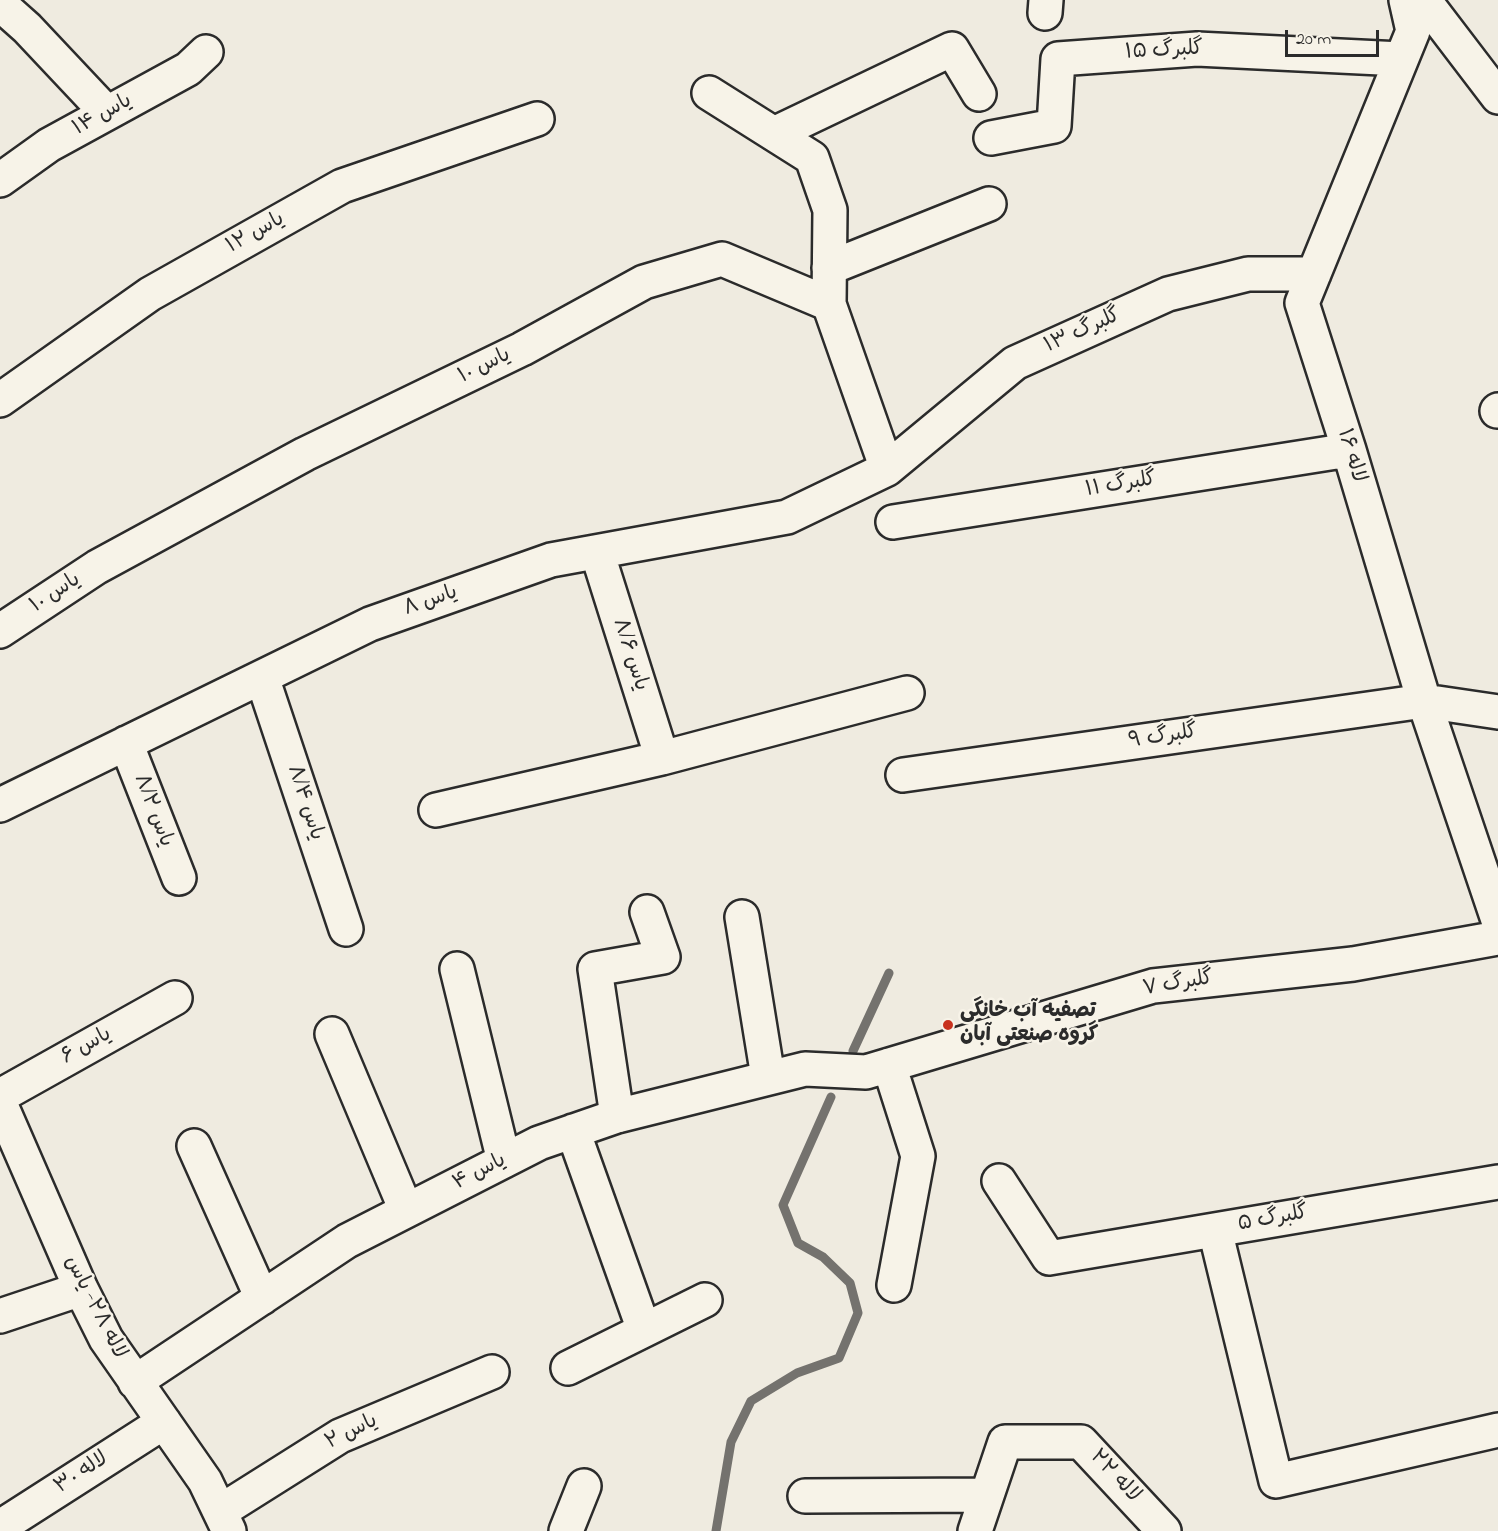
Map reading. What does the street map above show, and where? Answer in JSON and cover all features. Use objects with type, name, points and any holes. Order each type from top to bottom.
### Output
[{"type":"street","name":"لاله ۱۶","points":[[1406,0],[1413,31],[1302,303],[1424,701],[1498,920]]},
{"type":"street","points":[[1424,0],[1498,97]]},
{"type":"street","points":[[0,4],[27,28],[107,113]]},
{"type":"street","points":[[774,134],[952,49],[979,94]]},
{"type":"street","name":"گلبرگ ۱۵","points":[[991,138],[1054,126],[1058,59],[1197,49],[1401,59]]},
{"type":"street","name":"یاس ۱۴","points":[[0,180],[49,145],[188,69],[206,52]]},
{"type":"street","points":[[709,93],[812,158],[830,210],[829,304],[886,469]]},
{"type":"street","name":"یاس ۱۲","points":[[0,400],[150,294],[342,186],[537,119]]},
{"type":"street","points":[[829,268],[988,204]]},
{"type":"street","name":"یاس ۱۰","points":[[0,631],[97,567],[294,460],[522,349],[644,282],[722,258],[829,304]]},
{"type":"street","name":"گلبرگ ۱۳","points":[[886,469],[1015,363],[1168,294],[1248,274],[1314,274]]},
{"type":"street","name":"گلبرگ ۱۱","points":[[893,522],[1348,450]]},
{"type":"street","name":"یاس ۸","points":[[0,805],[370,624],[551,560],[787,516],[886,469]]},
{"type":"street","name":"یاس ۸/۶","points":[[597,552],[662,758]]},
{"type":"street","name":"یاس ۸/۴","points":[[262,676],[346,929]]},
{"type":"street","points":[[436,810],[662,758],[907,693]]},
{"type":"street","name":"گلبرگ ۹","points":[[903,775],[1424,701],[1498,712]]},
{"type":"street","name":"یاس ۸/۲","points":[[126,743],[178,878]]},
{"type":"street","points":[[617,1116],[595,969],[663,957],[647,912]]},
{"type":"street","points":[[742,917],[768,1077]]},
{"type":"street","name":"گلبرگ ۷","points":[[878,1068],[1153,986],[1353,964],[1498,938]]},
{"type":"street","points":[[457,969],[504,1161]]},
{"type":"street","name":"یاس ۶","points":[[0,1096],[175,998]]},
{"type":"street","points":[[332,1034],[406,1210]]},
{"type":"street","points":[[878,1068],[918,1156],[894,1285]]},
{"type":"street","name":"یاس ۴","points":[[135,1382],[347,1241],[539,1143],[617,1116],[768,1077],[805,1069],[878,1068]]},
{"type":"street","name":"لاله ۲۸- یاس","points":[[0,1103],[81,1288],[106,1339],[205,1481],[225,1521]]},
{"type":"street","points":[[573,1131],[644,1330]]},
{"type":"street","points":[[194,1146],[262,1298]]},
{"type":"street","name":"گلبرگ ۵","points":[[999,1181],[1049,1258],[1498,1182]]},
{"type":"street","points":[[1215,1230],[1276,1481],[1498,1430]]},
{"type":"street","points":[[0,1316],[81,1288]]},
{"type":"street","points":[[568,1368],[705,1300]]},
{"type":"street","name":"یاس ۲","points":[[225,1521],[340,1436],[492,1372]]},
{"type":"street","name":"لاله ۳۰","points":[[0,1527],[164,1422]]},
{"type":"street","name":"لاله ۲۲","points":[[975,1531],[1005,1442],[1082,1442],[1164,1531]]},
{"type":"street","points":[[566,1531],[584,1486]]},
{"type":"street","points":[[805,1496],[987,1495]]},
{"type":"waterway","points":[[853,1051],[889,973]]},
{"type":"waterway","points":[[716,1531],[731,1442],[751,1401],[797,1373],[839,1358],[858,1313],[850,1283],[823,1257],[798,1243],[783,1205],[831,1097]]},
{"type":"place","name":"تصفیه آب خانگی گروه صنعتی آبان","points":[[948,1025]]}]
